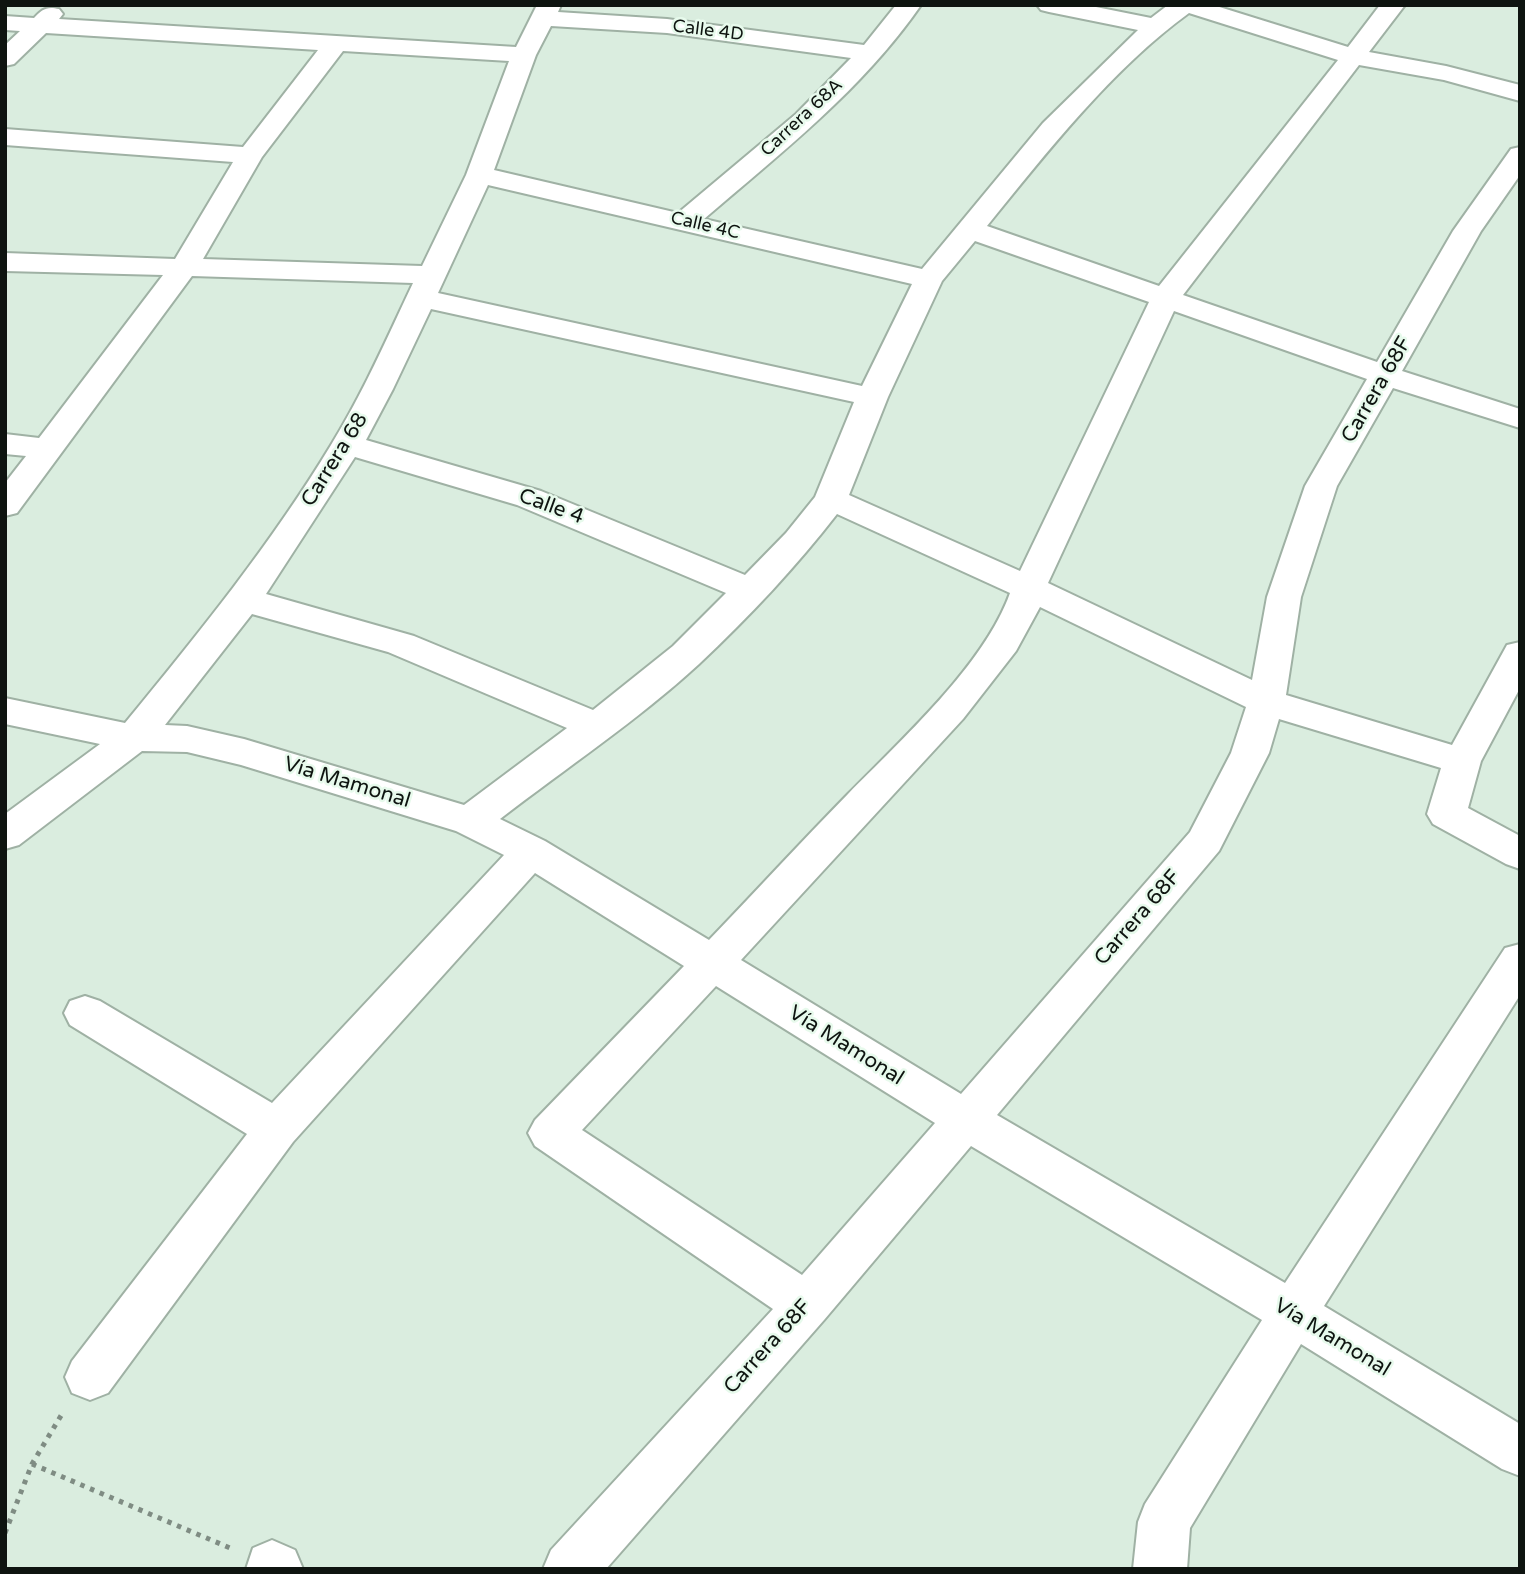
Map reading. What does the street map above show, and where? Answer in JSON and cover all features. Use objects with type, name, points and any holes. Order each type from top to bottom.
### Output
[{"type":"street","points":[[5,59],[60,5]]},
{"type":"street","name":"Carrera 68A","points":[[685,221],[805,119],[870,53],[909,5]]},
{"type":"street","points":[[1049,5],[1155,26]]},
{"type":"street","points":[[470,821],[597,726],[686,654],[747,589],[798,541],[831,499],[872,397],[929,279],[1052,129],[1155,26],[1186,5],[1351,56],[1446,74],[1520,93]]},
{"type":"street","points":[[807,1305],[551,1133],[941,719],[1002,645],[1021,614],[1029,588],[1166,297],[1393,5]]},
{"type":"street","name":"Calle 4D","points":[[547,11],[870,53]]},
{"type":"street","name":"Carrera 68","points":[[5,835],[134,738],[244,601],[347,445],[378,388],[479,175],[524,55],[547,11]]},
{"type":"street","points":[[5,23],[524,55]]},
{"type":"street","points":[[5,506],[184,267],[250,155],[337,42]]},
{"type":"street","points":[[5,136],[250,155]]},
{"type":"street","name":"Carrera 68F","points":[[570,1569],[807,1305],[1205,841],[1250,753],[1266,702],[1284,597],[1321,486],[1467,231],[1520,155]]},
{"type":"street","name":"Calle 4C","points":[[479,175],[929,279]]},
{"type":"street","points":[[968,229],[1386,376],[1520,419]]},
{"type":"street","points":[[7,264],[184,267],[426,286],[872,397]]},
{"type":"street","points":[[5,444],[49,449]]},
{"type":"street","name":"Calle 4","points":[[347,445],[529,499],[747,589]]},
{"type":"street","points":[[831,499],[1029,588],[1266,702],[1462,761]]},
{"type":"street","points":[[244,601],[298,613],[401,644],[597,726]]},
{"type":"street","points":[[1520,654],[1462,761],[1447,814],[1520,854]]},
{"type":"street","name":"Vía Mamonal","points":[[5,711],[134,738],[187,740],[244,752],[470,821],[531,851],[965,1119],[1293,1313],[1520,1452]]},
{"type":"street","points":[[90,1377],[276,1129],[531,851]]},
{"type":"street","points":[[1160,1569],[1164,1522],[1293,1313],[1520,960]]},
{"type":"street","points":[[85,1013],[276,1129]]},
{"type":"path","points":[[5,1533],[32,1464],[53,1427],[90,1377]]},
{"type":"path","points":[[32,1464],[274,1568]]}]
